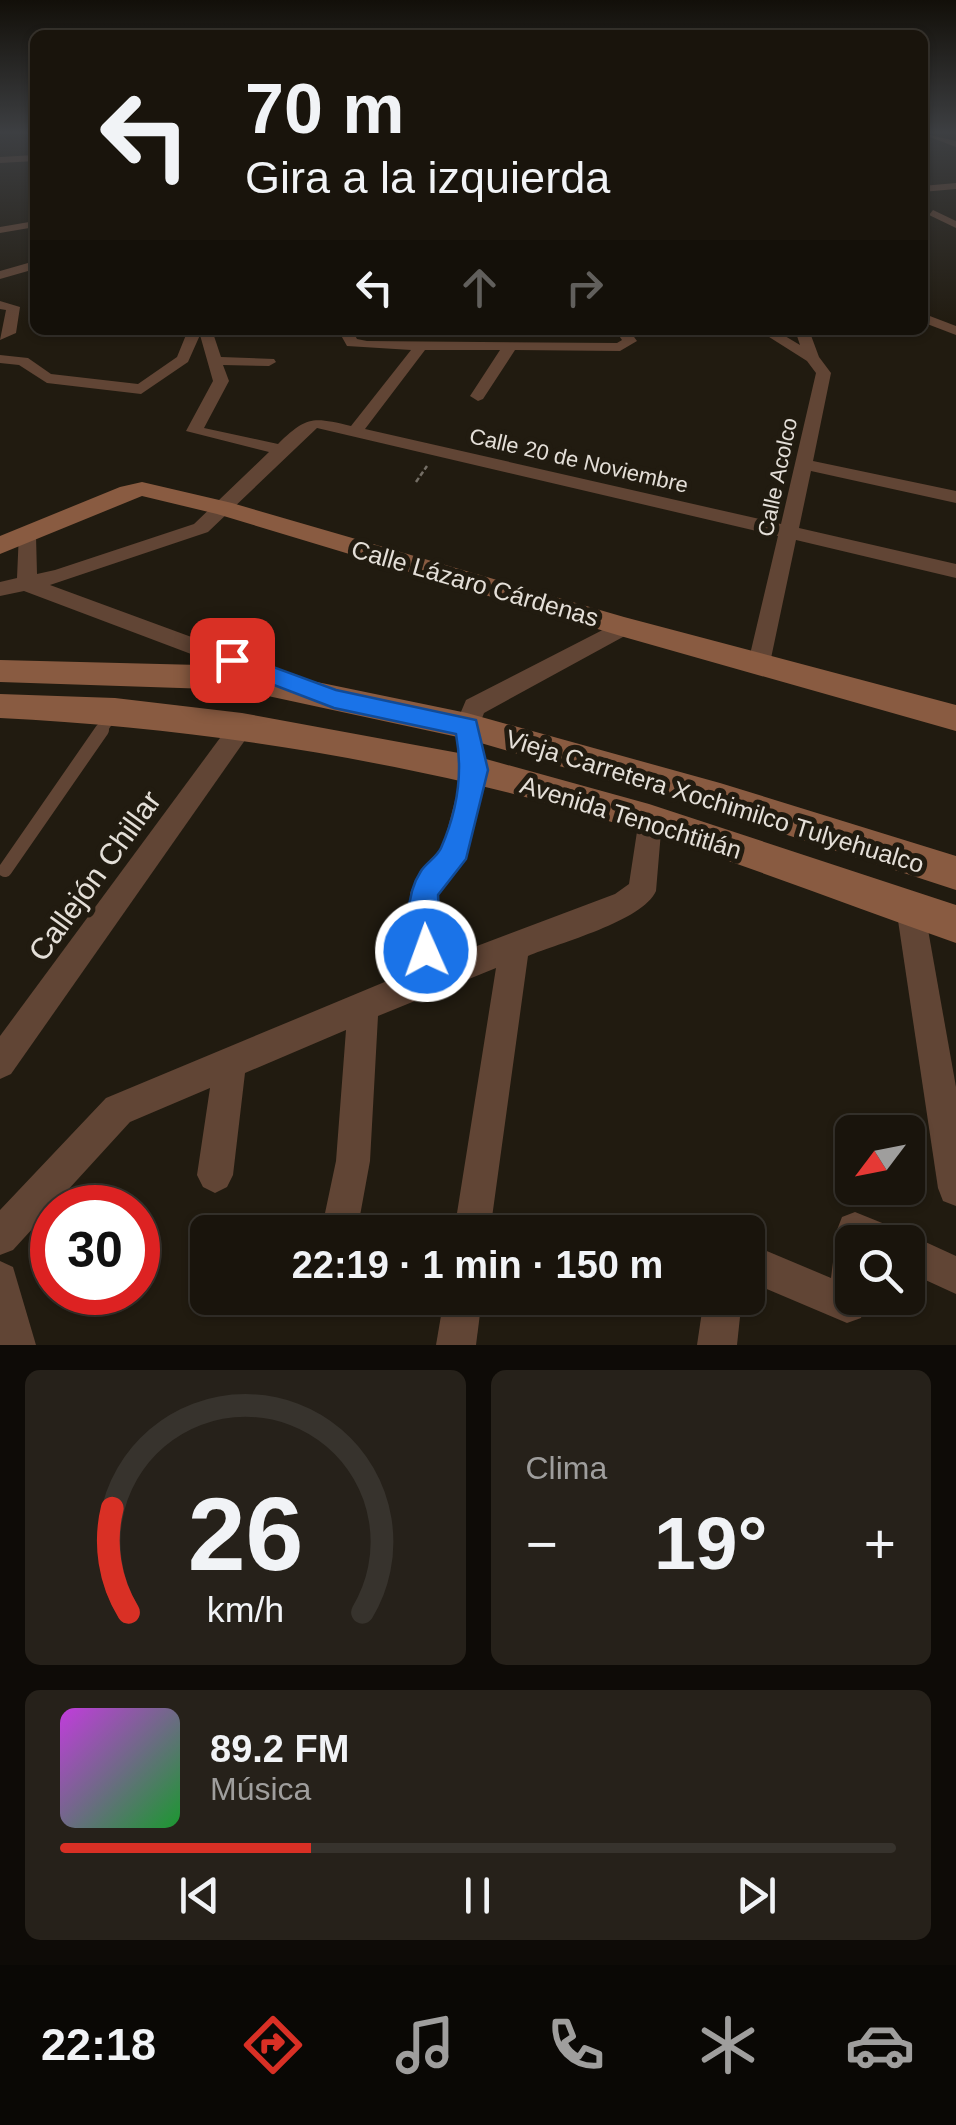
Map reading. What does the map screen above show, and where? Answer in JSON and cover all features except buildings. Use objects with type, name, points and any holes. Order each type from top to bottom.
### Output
[{"type":"main road","name":"Calle Lázaro Cárdenas","points":[[13,541],[136,490],[222,508],[624,627],[956,718]]},
{"type":"main road","name":"Vieja Carretera Xochimilco Tulyehualco","points":[[0,671],[240,678],[467,726],[720,798],[956,873]]},
{"type":"main road","points":[[328,740],[334,699]]},
{"type":"main road","name":"Avenida Tenochtitlán","points":[[0,706],[115,711],[242,726],[475,770],[649,820],[956,924]]},
{"type":"street","points":[[934,213],[956,225]]},
{"type":"street","points":[[0,230],[30,225]]},
{"type":"street","points":[[0,275],[30,266]]},
{"type":"street","points":[[0,304],[13,306],[9,332],[0,336]]},
{"type":"street","points":[[928,319],[956,331]]},
{"type":"street","points":[[0,360],[23,362],[47,378],[141,389],[182,359],[193,335]]},
{"type":"street","points":[[207,335],[222,381],[194,432],[284,450]]},
{"type":"street","points":[[348,335],[352,343],[510,348],[624,338]]},
{"type":"street","points":[[773,335],[812,358]]},
{"type":"street","points":[[804,335],[812,358]]},
{"type":"street","points":[[355,431],[421,346]]},
{"type":"street","points":[[478,396],[510,348]]},
{"type":"street","name":"Calle Acolco","points":[[758,663],[824,373],[812,358]]},
{"type":"street","points":[[217,361],[269,362]]},
{"type":"street","name":"Calle 20 de Noviembre","points":[[0,589],[27,584],[201,528],[310,424],[355,431],[956,571]]},
{"type":"street","points":[[801,464],[956,497]]},
{"type":"street","points":[[13,541],[27,584],[334,699]]},
{"type":"street","points":[[427,980],[424,893],[433,877],[452,859],[475,770],[467,726],[478,702],[624,627]]},
{"type":"street","name":"Callejón Chillar","points":[[0,1063],[242,726]]},
{"type":"street","points":[[0,1237],[118,1110],[427,980],[624,904],[642,891],[649,820]]},
{"type":"street","points":[[910,907],[956,1188]]},
{"type":"street","points":[[475,1215],[514,949]]},
{"type":"street","points":[[342,1215],[353,1161],[364,1008]]},
{"type":"street","points":[[215,1175],[230,1065]]},
{"type":"street","points":[[925,1261],[956,1275]]},
{"type":"street","points":[[765,1269],[835,1299]]},
{"type":"street","points":[[0,1280],[16,1345]]},
{"type":"street","points":[[456,1345],[460,1315]]},
{"type":"street","points":[[718,1345],[721,1315]]},
{"type":"lane","points":[[5,870],[115,711]]},
{"type":"route","points":[[232,660],[334,699],[467,726],[475,770],[452,859],[433,877],[424,893],[426,951]]}]
